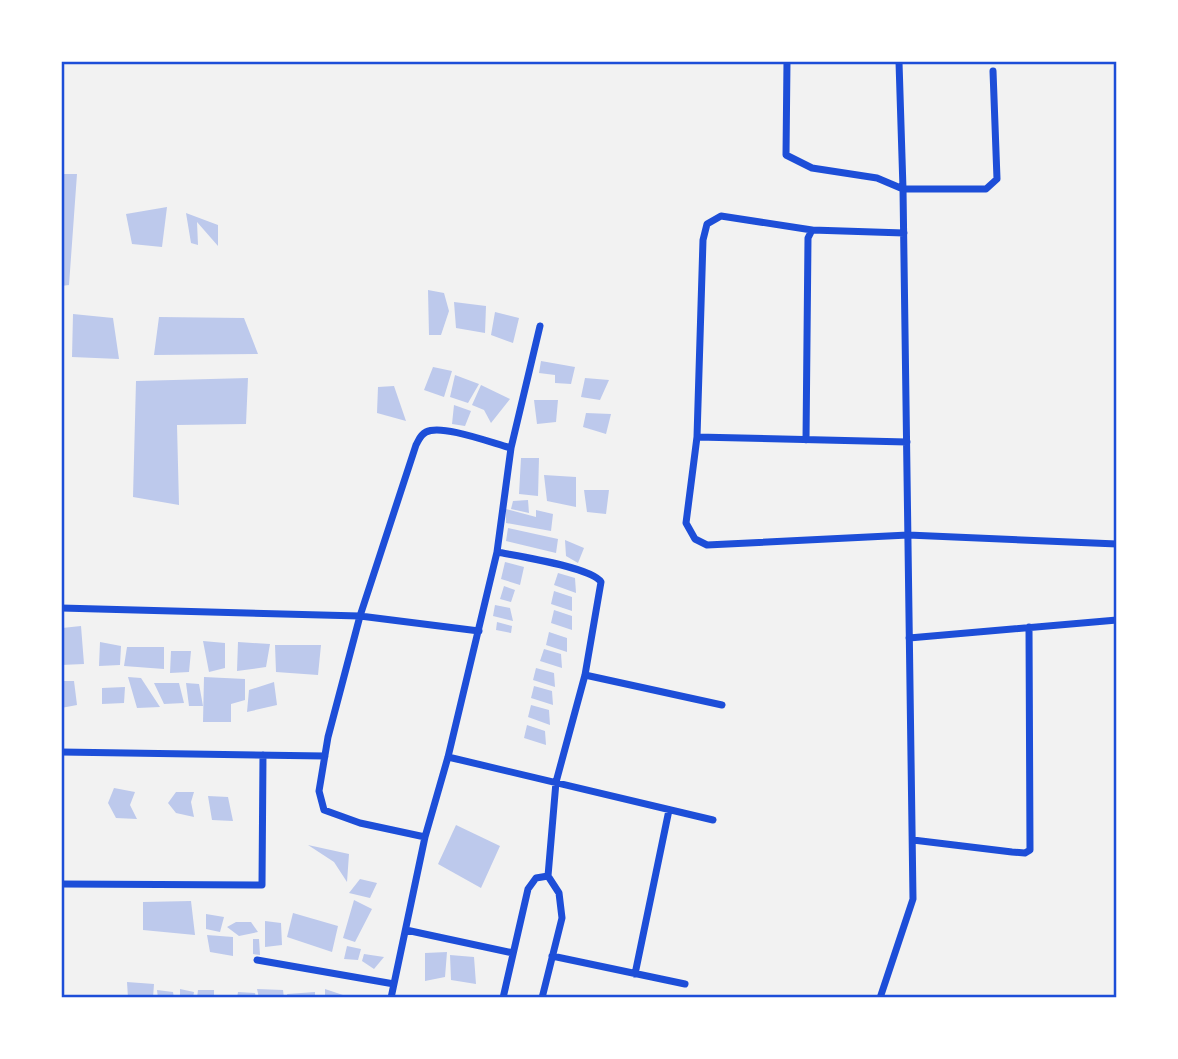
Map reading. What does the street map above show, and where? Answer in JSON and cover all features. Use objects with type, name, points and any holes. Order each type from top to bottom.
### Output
[{"type":"street","points":[[787,61],[786,155],[812,168],[877,178],[903,188],[986,189],[997,179],[993,71]]},
{"type":"street","points":[[880,998],[913,899],[904,233],[899,62]]},
{"type":"street","points":[[904,233],[812,230],[721,216],[707,224],[703,240],[697,437],[686,523],[695,539],[707,545],[908,535],[1117,544]]},
{"type":"street","points":[[806,440],[808,238],[812,230]]},
{"type":"street","points":[[391,998],[425,837],[448,757],[497,552],[511,448],[540,326]]},
{"type":"street","points":[[425,837],[360,823],[324,810],[319,791],[325,756],[360,616],[421,435],[429,430],[442,430],[511,448]]},
{"type":"street","points":[[697,437],[907,442]]},
{"type":"street","points":[[497,552],[574,568],[599,578],[601,589],[585,675],[556,782],[548,876],[559,893],[562,918],[542,998]]},
{"type":"street","points":[[61,608],[360,616],[479,631]]},
{"type":"street","points":[[909,638],[1117,620]]},
{"type":"street","points":[[913,840],[1012,852],[1025,853],[1030,850],[1029,627]]},
{"type":"street","points":[[585,675],[722,705]]},
{"type":"street","points":[[61,752],[325,756]]},
{"type":"street","points":[[61,884],[262,885],[263,755]]},
{"type":"street","points":[[448,757],[713,820]]},
{"type":"street","points":[[635,974],[669,810]]},
{"type":"street","points":[[503,998],[528,889],[536,878],[548,876]]},
{"type":"street","points":[[406,930],[513,953]]},
{"type":"street","points":[[552,956],[685,984]]},
{"type":"street","points":[[257,960],[394,984]]},
{"type":"building","points":[[61,174],[77,174],[69,285],[61,286]]},
{"type":"building","points":[[167,207],[162,247],[132,244],[126,214]]},
{"type":"building","points":[[186,213],[218,225],[218,246],[197,222],[198,245],[191,243]]},
{"type":"building","points":[[428,290],[444,293],[449,311],[441,335],[429,335]]},
{"type":"building","points":[[454,302],[486,306],[485,333],[456,328]]},
{"type":"building","points":[[495,312],[519,318],[513,343],[491,335]]},
{"type":"building","points":[[73,314],[113,318],[119,359],[72,357]]},
{"type":"building","points":[[159,317],[244,318],[258,354],[154,355]]},
{"type":"building","points":[[541,361],[575,367],[571,384],[555,383],[555,375],[539,373]]},
{"type":"building","points":[[433,367],[452,371],[444,397],[424,390]]},
{"type":"building","points":[[455,375],[479,384],[468,403],[450,397]]},
{"type":"building","points":[[248,378],[246,424],[177,425],[179,505],[133,497],[136,381]]},
{"type":"building","points":[[585,378],[609,380],[600,400],[581,397]]},
{"type":"building","points":[[481,385],[510,399],[491,423],[484,410],[472,405]]},
{"type":"building","points":[[394,386],[406,421],[377,413],[378,387]]},
{"type":"building","points":[[534,400],[558,400],[556,422],[537,424]]},
{"type":"building","points":[[454,405],[471,411],[465,426],[452,424]]},
{"type":"building","points":[[586,413],[611,414],[606,434],[583,427]]},
{"type":"building","points":[[521,458],[539,458],[538,496],[519,494]]},
{"type":"building","points":[[544,475],[576,477],[576,507],[547,501]]},
{"type":"building","points":[[584,490],[609,490],[606,514],[587,512]]},
{"type":"building","points":[[528,500],[529,513],[511,509],[513,501]]},
{"type":"building","points":[[506,509],[536,517],[536,510],[553,514],[551,531],[506,523]]},
{"type":"building","points":[[508,528],[558,539],[556,553],[506,541]]},
{"type":"building","points":[[565,540],[584,548],[578,563],[566,556]]},
{"type":"building","points":[[505,562],[524,567],[520,585],[501,579]]},
{"type":"building","points":[[558,573],[575,578],[576,593],[554,585]]},
{"type":"building","points":[[504,586],[515,590],[511,602],[500,599]]},
{"type":"building","points":[[554,591],[572,597],[572,611],[551,604]]},
{"type":"building","points":[[495,605],[510,608],[513,621],[493,616]]},
{"type":"building","points":[[554,610],[572,616],[572,630],[551,623]]},
{"type":"building","points":[[497,622],[512,626],[511,633],[496,630]]},
{"type":"building","points":[[81,626],[84,664],[61,665],[61,647],[64,647],[62,628]]},
{"type":"building","points":[[549,632],[567,638],[567,652],[546,645]]},
{"type":"building","points":[[203,641],[225,643],[225,668],[209,672]]},
{"type":"building","points":[[100,642],[121,646],[120,665],[99,666]]},
{"type":"building","points":[[238,642],[270,644],[266,667],[237,671]]},
{"type":"building","points":[[275,645],[321,645],[318,675],[276,672]]},
{"type":"building","points":[[127,647],[164,647],[164,669],[124,666]]},
{"type":"building","points":[[544,649],[561,654],[562,668],[540,661]]},
{"type":"building","points":[[171,651],[191,651],[189,672],[170,673]]},
{"type":"building","points":[[536,668],[554,673],[555,687],[533,680]]},
{"type":"building","points":[[128,677],[141,678],[160,707],[137,708]]},
{"type":"building","points":[[204,677],[245,679],[245,700],[231,704],[231,722],[203,722]]},
{"type":"building","points":[[61,681],[74,681],[77,705],[61,708]]},
{"type":"building","points":[[274,682],[277,705],[247,712],[249,690]]},
{"type":"building","points":[[154,683],[179,683],[184,703],[164,704]]},
{"type":"building","points":[[186,683],[199,684],[203,706],[189,706]]},
{"type":"building","points":[[534,686],[552,691],[553,705],[531,698]]},
{"type":"building","points":[[125,687],[124,703],[102,704],[102,688]]},
{"type":"building","points":[[531,705],[549,710],[550,725],[528,717]]},
{"type":"building","points":[[527,725],[545,731],[546,745],[524,738]]},
{"type":"building","points":[[114,788],[135,792],[130,805],[137,819],[116,818],[108,803]]},
{"type":"building","points":[[176,792],[194,792],[191,802],[194,817],[176,813],[168,803]]},
{"type":"building","points":[[208,796],[228,797],[233,821],[212,820]]},
{"type":"building","points":[[456,825],[500,846],[481,888],[438,864]]},
{"type":"building","points":[[308,845],[349,854],[347,882],[334,862]]},
{"type":"building","points":[[360,879],[377,883],[370,898],[349,893]]},
{"type":"building","points":[[354,900],[372,909],[355,942],[343,938]]},
{"type":"building","points":[[191,901],[195,935],[143,930],[143,902]]},
{"type":"building","points":[[293,913],[338,926],[332,952],[287,937]]},
{"type":"building","points":[[206,914],[224,917],[220,932],[206,929]]},
{"type":"building","points":[[265,921],[281,923],[282,945],[265,947]]},
{"type":"building","points":[[236,922],[251,922],[258,932],[239,936],[227,927]]},
{"type":"building","points":[[207,935],[233,937],[233,956],[210,952]]},
{"type":"building","points":[[253,939],[259,939],[260,955],[253,954]]},
{"type":"building","points":[[347,946],[361,949],[358,960],[344,959]]},
{"type":"building","points":[[447,952],[445,977],[425,981],[425,953]]},
{"type":"building","points":[[364,954],[384,957],[374,969],[362,961]]},
{"type":"building","points":[[450,955],[474,957],[476,984],[451,980]]},
{"type":"building","points":[[127,982],[154,984],[153,998],[128,998]]},
{"type":"building","points":[[180,989],[194,992],[193,998],[180,998]]},
{"type":"building","points":[[257,989],[283,990],[284,998],[259,998]]},
{"type":"building","points":[[325,989],[349,997],[349,998],[325,998]]},
{"type":"building","points":[[157,990],[173,992],[174,998],[158,998]]},
{"type":"building","points":[[198,990],[214,990],[214,998],[197,998]]},
{"type":"building","points":[[238,992],[255,993],[256,998],[237,998]]},
{"type":"building","points":[[315,992],[315,998],[288,998],[287,994]]}]
